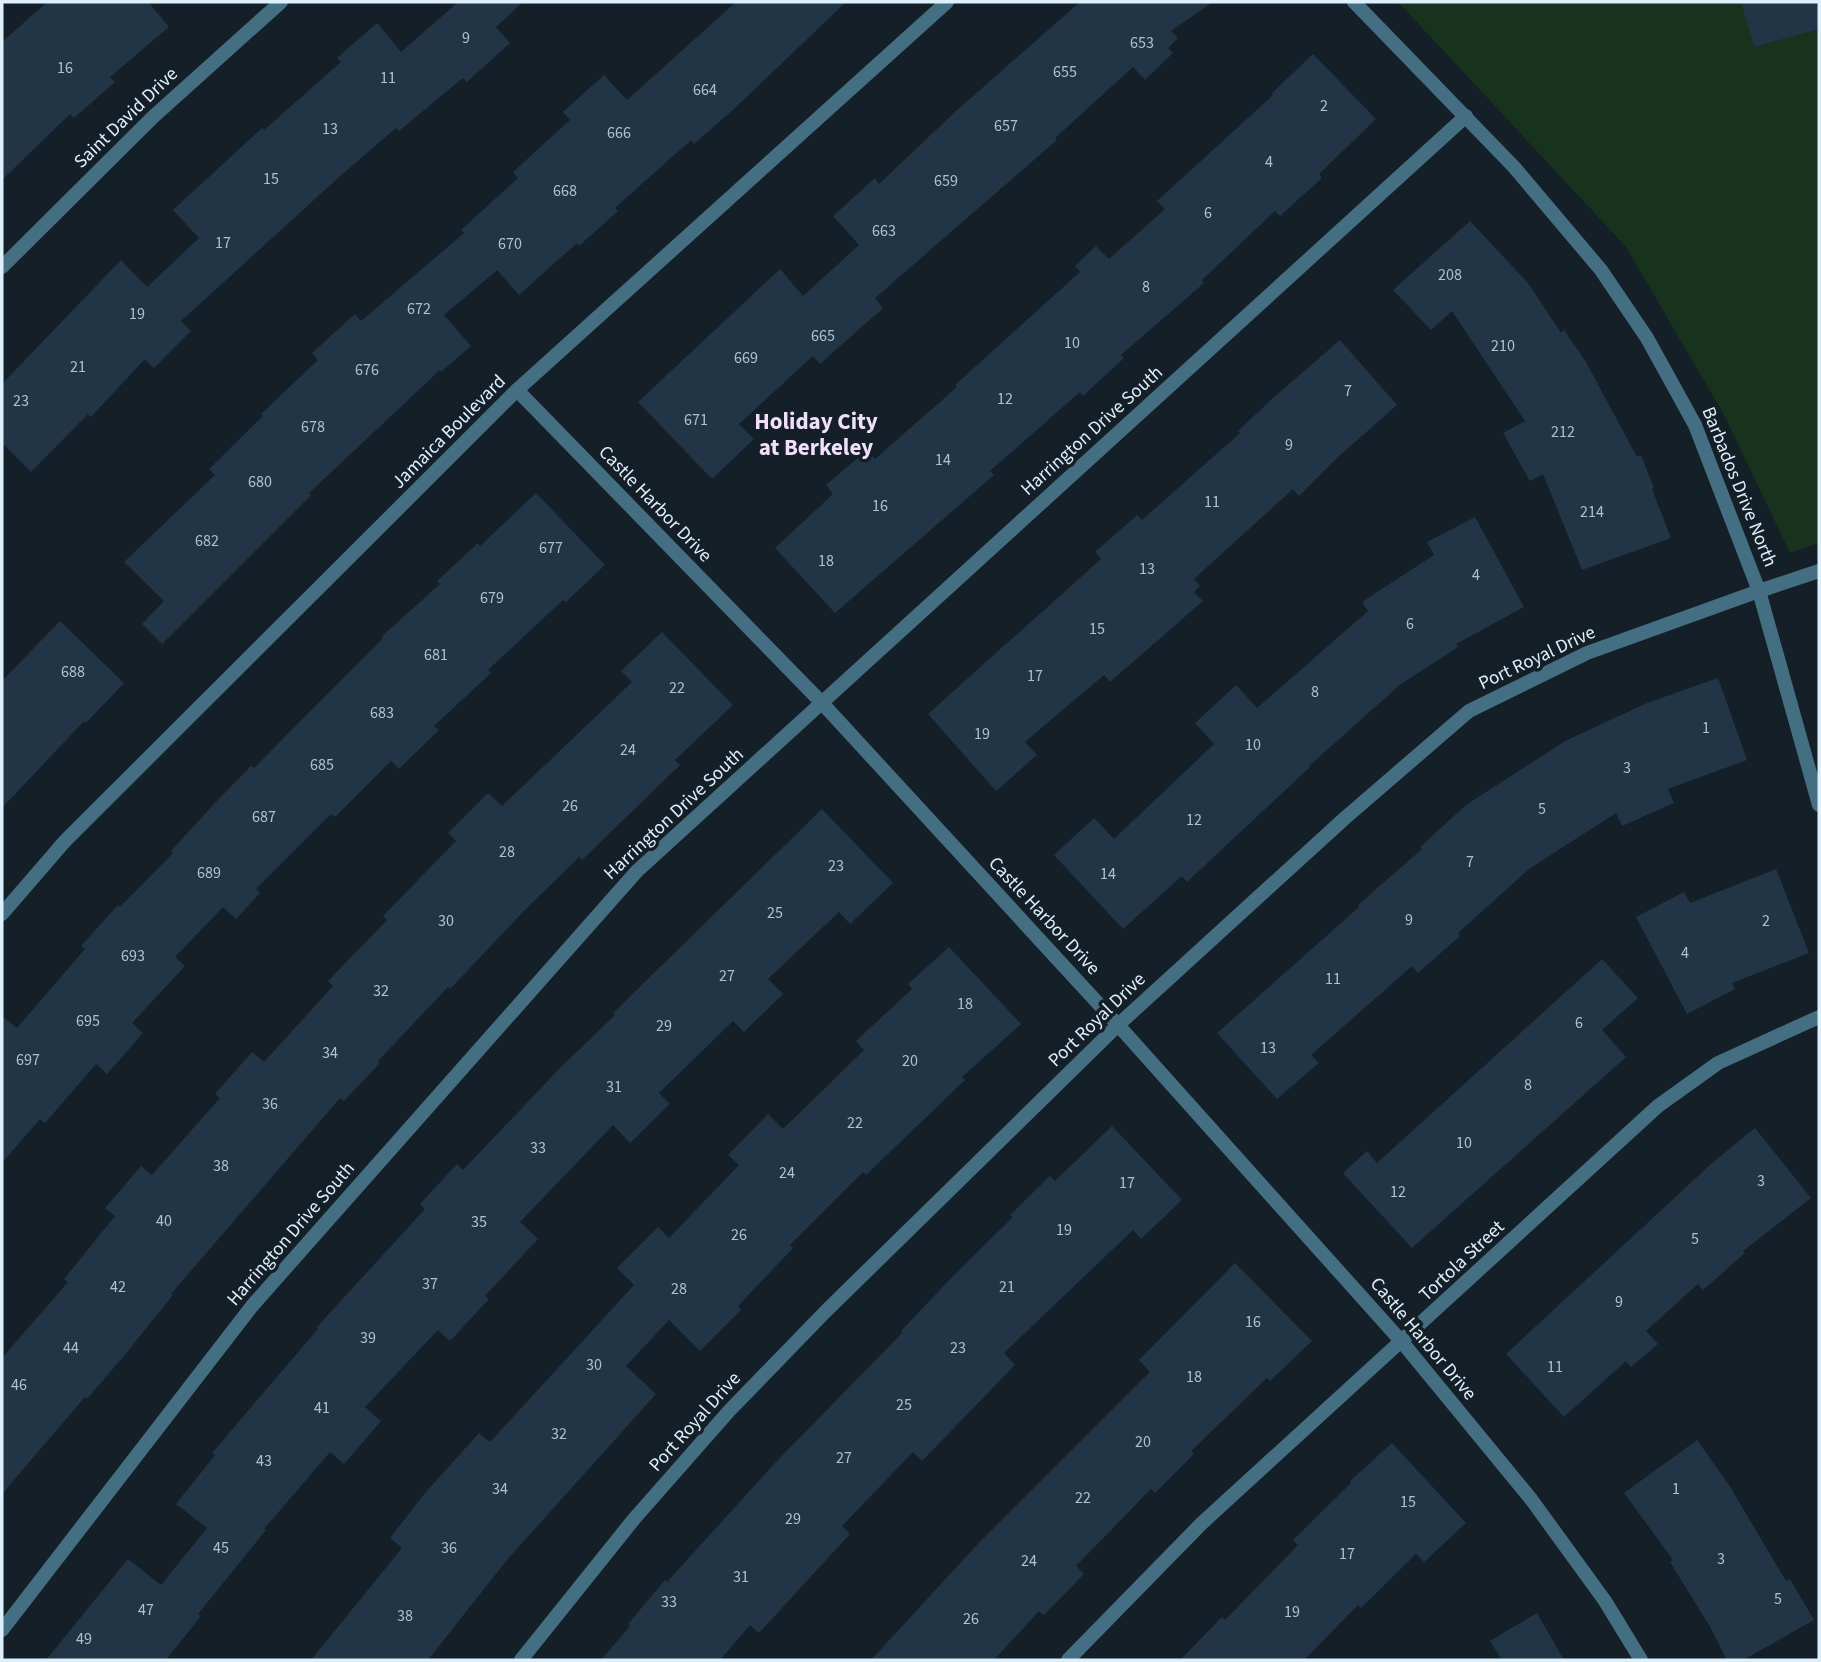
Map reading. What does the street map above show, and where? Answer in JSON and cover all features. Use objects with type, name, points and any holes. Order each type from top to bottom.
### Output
[{"type":"street","name":"Saint David Drive","points":[[2,267],[153,117],[281,2]]},
{"type":"street","name":"Jamaica Boulevard","points":[[2,914],[65,841],[517,390],[947,2]]},
{"type":"street","name":"Barbados Drive North","points":[[1354,2],[1466,116],[1601,270],[1647,338],[1695,425],[1759,592],[1819,805]]},
{"type":"street","name":"Harrington Drive South","points":[[2,1630],[252,1306],[637,871],[1466,116]]},
{"type":"street","name":"Castle Harbor Drive","points":[[517,390],[822,703],[1118,1025],[1402,1342],[1531,1499],[1605,1601],[1641,1660]]},
{"type":"street","name":"Port Royal Drive","points":[[521,1660],[634,1519],[729,1411],[826,1311],[1118,1025],[1345,818],[1469,711],[1587,653],[1819,571]]},
{"type":"street","name":"Tortola Street","points":[[1068,1660],[1202,1524],[1658,1106],[1718,1063],[1819,1017]]},
{"type":"green space","points":[[1398,2],[1819,2],[1819,543],[1790,553],[1724,415],[1626,247]]},
{"type":"building","points":[[47,2],[148,2],[169,27],[110,77],[115,82],[74,118],[70,114],[2,180],[2,42]]},
{"type":"building","points":[[458,2],[523,2],[496,27],[510,43],[467,82],[463,78],[399,131],[396,128],[338,178],[181,321],[191,331],[154,368],[145,359],[91,417],[88,414],[31,472],[2,443],[2,384],[121,260],[147,287],[199,238],[173,210],[262,128],[264,130],[341,62],[337,58],[377,23],[401,52]]},
{"type":"building","points":[[736,2],[846,2],[735,108],[694,144],[691,140],[615,208],[618,211],[579,246],[577,243],[519,295],[497,270],[444,315],[471,346],[441,372],[440,370],[309,493],[311,495],[162,644],[142,624],[164,601],[124,562],[215,475],[209,469],[263,416],[261,414],[318,360],[312,353],[355,314],[361,321],[464,233],[461,230],[518,178],[513,172],[570,120],[563,112],[604,75],[627,100]]},
{"type":"building","points":[[1080,2],[1213,2],[1171,31],[1178,38],[1168,48],[1173,53],[1145,80],[1133,67],[1055,138],[1057,140],[875,298],[883,308],[820,364],[813,356],[739,424],[754,439],[712,479],[638,402],[780,269],[803,296],[859,245],[833,216],[875,178],[879,184],[956,111]]},
{"type":"building","points":[[1741,2],[1819,2],[1819,29],[1754,47]]},
{"type":"building","points":[[1313,54],[1376,119],[1319,174],[1322,178],[1280,216],[1275,211],[1202,280],[1204,283],[1121,355],[1124,358],[1083,396],[1080,392],[990,471],[994,475],[835,613],[775,548],[833,494],[826,485],[867,450],[875,459],[957,387],[955,385],[1080,272],[1075,266],[1096,246],[1109,259],[1165,209],[1157,201],[1273,95],[1272,93]]},
{"type":"building","points":[[1470,221],[1528,283],[1561,333],[1564,330],[1586,362],[1637,457],[1641,455],[1671,538],[1582,570],[1543,474],[1530,481],[1503,433],[1525,421],[1452,311],[1431,330],[1393,290]]},
{"type":"building","points":[[1340,340],[1397,405],[1299,496],[1293,489],[1194,579],[1200,586],[1194,592],[1203,601],[1110,682],[1104,675],[1025,742],[1037,755],[996,791],[928,714],[1101,559],[1095,552],[1137,515],[1142,520],[1240,433],[1238,431],[1274,397]]},
{"type":"building","points":[[536,493],[605,565],[488,670],[491,673],[434,726],[439,730],[399,769],[391,761],[335,817],[331,814],[256,889],[260,893],[236,919],[223,907],[175,957],[185,966],[132,1023],[143,1033],[107,1074],[96,1064],[45,1123],[40,1119],[2,1163],[2,1016],[17,1028],[85,949],[81,946],[118,905],[120,907],[173,853],[171,851],[213,805],[251,766],[254,768],[383,638],[382,636],[440,584],[437,581],[478,543],[480,546]]},
{"type":"building","points":[[1475,517],[1524,607],[1456,644],[1458,647],[1401,684],[1309,766],[1187,882],[1182,876],[1123,929],[1054,855],[1094,818],[1114,839],[1214,744],[1195,723],[1236,685],[1257,708],[1368,611],[1362,602],[1434,555],[1427,542]]},
{"type":"building","points":[[60,621],[124,683],[2,808],[2,681]]},
{"type":"building","points":[[662,632],[733,705],[675,760],[680,765],[582,860],[579,857],[450,989],[448,987],[344,1101],[340,1098],[171,1294],[173,1295],[123,1357],[2,1494],[2,1358],[68,1282],[64,1279],[115,1216],[105,1208],[141,1166],[152,1175],[220,1098],[215,1094],[252,1052],[264,1062],[333,986],[328,981],[387,920],[383,916],[456,841],[448,833],[488,793],[502,806],[632,682],[621,671]]},
{"type":"building","points":[[1718,678],[1747,760],[1668,789],[1674,803],[1622,826],[1616,813],[1529,869],[1418,973],[1412,966],[1311,1055],[1319,1063],[1277,1099],[1217,1033],[1359,907],[1358,905],[1422,849],[1420,847],[1466,805],[1565,741],[1647,703]]},
{"type":"building","points":[[822,809],[893,883],[850,924],[839,912],[768,979],[783,994],[744,1032],[733,1021],[659,1093],[670,1104],[630,1143],[613,1125],[520,1222],[538,1239],[485,1296],[489,1299],[450,1341],[438,1330],[365,1407],[381,1421],[344,1464],[330,1452],[264,1529],[266,1530],[198,1614],[201,1616],[166,1660],[46,1660],[128,1559],[161,1585],[207,1528],[176,1504],[215,1455],[212,1453],[318,1329],[316,1328],[425,1209],[420,1204],[457,1164],[463,1170],[560,1068],[615,1015],[613,1013]]},
{"type":"building","points":[[1776,869],[1809,953],[1732,983],[1735,989],[1687,1014],[1636,917],[1684,892],[1690,903]]},
{"type":"building","points":[[949,947],[1021,1024],[962,1077],[965,1080],[866,1175],[863,1172],[790,1245],[793,1248],[738,1306],[741,1310],[700,1351],[669,1320],[626,1366],[656,1394],[506,1561],[428,1660],[311,1660],[402,1548],[390,1538],[425,1493],[479,1433],[490,1442],[634,1285],[617,1268],[658,1227],[669,1238],[739,1165],[728,1155],[768,1114],[783,1129],[864,1050],[856,1041],[912,989],[908,984]]},
{"type":"building","points":[[1602,959],[1638,998],[1602,1030],[1626,1057],[1412,1248],[1343,1173],[1367,1151],[1377,1163]]},
{"type":"building","points":[[1112,1126],[1182,1200],[1141,1239],[1133,1230],[1004,1353],[1015,1365],[922,1461],[913,1452],[842,1526],[850,1534],[759,1633],[750,1625],[720,1660],[601,1660],[665,1580],[667,1582],[774,1464],[1013,1217],[1010,1215],[1050,1176],[1055,1181]]},
{"type":"building","points":[[1755,1128],[1811,1198],[1743,1251],[1745,1253],[1703,1290],[1698,1284],[1646,1331],[1658,1344],[1631,1367],[1626,1361],[1564,1417],[1506,1354],[1711,1164]]},
{"type":"building","points":[[1235,1263],[1312,1341],[1270,1381],[1267,1378],[1191,1451],[1194,1454],[1155,1493],[1151,1489],[1076,1566],[1084,1574],[1044,1615],[1039,1611],[994,1660],[871,1660],[974,1548],[1150,1372],[1139,1360]]},
{"type":"building","points":[[1697,1440],[1729,1485],[1786,1581],[1790,1579],[1814,1620],[1743,1660],[1727,1660],[1670,1562],[1673,1560],[1624,1493]]},
{"type":"building","points":[[1392,1443],[1466,1523],[1424,1562],[1416,1554],[1361,1608],[1358,1605],[1304,1660],[1180,1660],[1222,1617],[1225,1620],[1298,1545],[1293,1540],[1351,1483],[1350,1481]]},
{"type":"building","points":[[1537,1613],[1564,1660],[1502,1660],[1490,1641]]},
{"type":"district","name":"Holiday City at Berkeley","points":[[816,434]]}]
